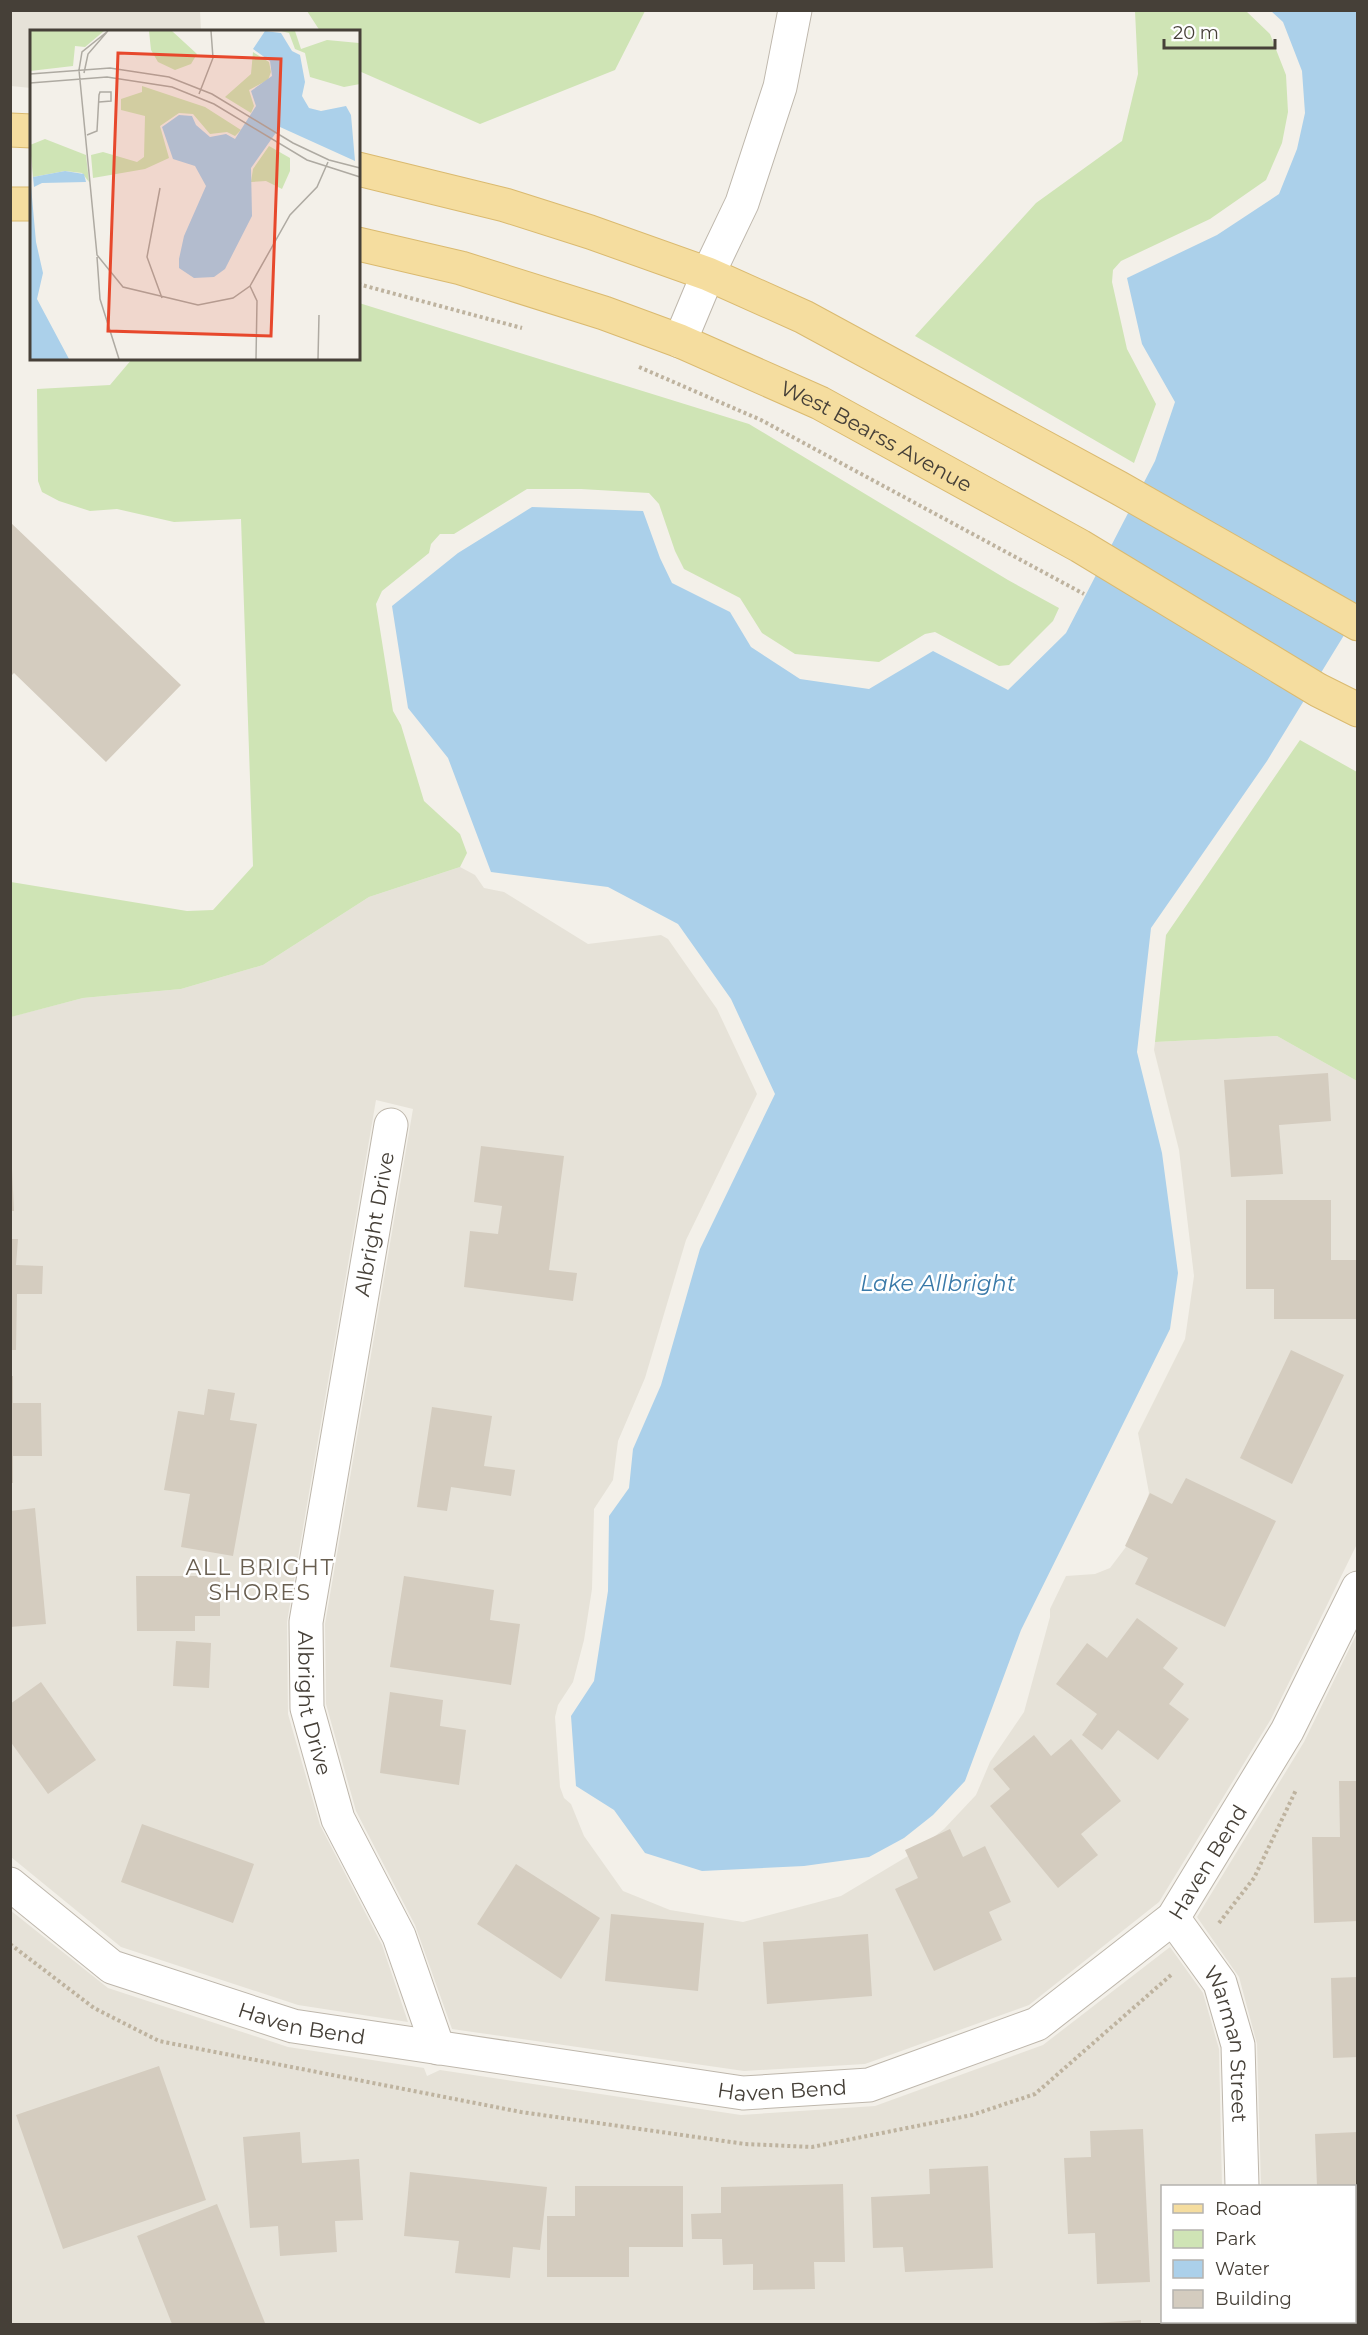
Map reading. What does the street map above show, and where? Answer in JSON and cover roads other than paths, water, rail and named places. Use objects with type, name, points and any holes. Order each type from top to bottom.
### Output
[{"type":"main road","points":[[10,130],[30,131]]},
{"type":"main road","points":[[360,169],[505,205],[708,274],[804,317],[1119,488],[1358,624]]},
{"type":"main road","points":[[10,204],[30,204]]},
{"type":"main road","name":"West Bearss Avenue","points":[[360,244],[461,268],[604,313],[680,341],[820,404],[1080,546],[1318,690],[1358,710]]},
{"type":"street","points":[[680,341],[708,274],[742,203],[780,87],[795,10]]},
{"type":"street","name":"Albright Drive","points":[[391,1125],[306,1622],[307,1708],[338,1819],[399,1936],[438,2048]]},
{"type":"street","name":"Haven Bend","points":[[10,1884],[112,1967],[293,2026],[743,2093],[868,2085],[1037,2024],[1173,1918],[1287,1731],[1358,1588]]},
{"type":"street","name":"Warman Street","points":[[1173,1918],[1220,1983],[1238,2045],[1242,2185]]},
{"type":"water","name":"Lake Allbright","points":[[1271,11],[1357,11],[1357,614],[1267,761],[1151,928],[1137,1052],[1162,1153],[1178,1273],[1170,1329],[1021,1630],[965,1781],[933,1815],[904,1838],[869,1857],[804,1866],[702,1871],[645,1853],[614,1810],[576,1786],[571,1716],[594,1681],[608,1591],[609,1516],[629,1488],[633,1449],[661,1385],[700,1249],[775,1094],[731,999],[678,924],[608,887],[491,872],[448,758],[408,708],[392,606],[458,553],[532,507],[643,511],[672,583],[730,612],[751,647],[800,679],[869,689],[933,651],[1008,690],[1066,633],[1155,461],[1175,402],[1142,344],[1127,278],[1217,235],[1279,194],[1297,149],[1305,113],[1302,71],[1283,22]]},
{"type":"district","name":"ALL BRIGHT SHORES","points":[[260,1580]]}]
